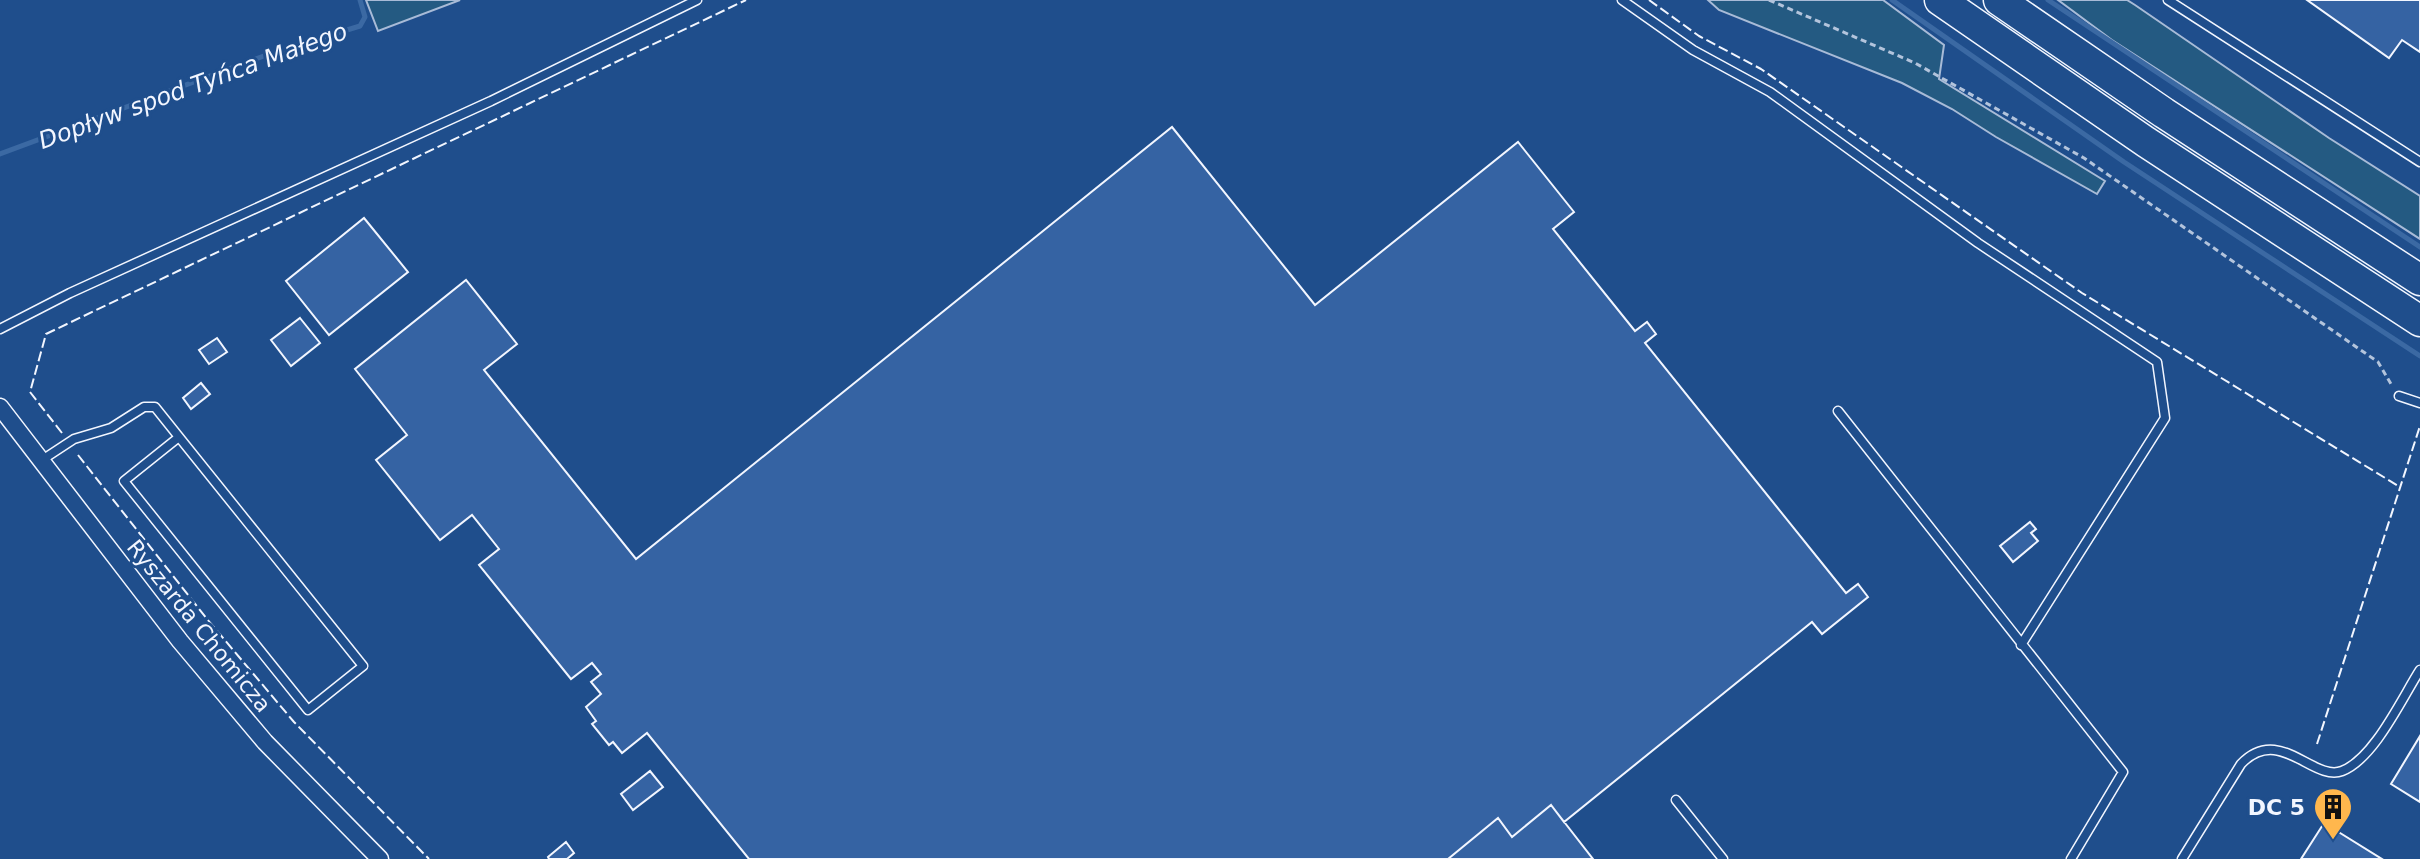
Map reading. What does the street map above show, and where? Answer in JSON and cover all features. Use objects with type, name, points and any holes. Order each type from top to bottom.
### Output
[{"type":"highway","points":[[1940,0],[2146,142],[2420,321]]},
{"type":"highway","points":[[1999,0],[2164,113],[2420,280]]},
{"type":"street","name":"Ryszarda Chomicza","points":[[0,407],[180,641],[255,731],[380,859]]},
{"type":"lane","points":[[0,329],[70,293],[491,101],[697,0]]},
{"type":"lane","points":[[1622,0],[1693,50],[1770,92],[1978,243],[2157,362],[2165,418],[2021,645]]},
{"type":"lane","points":[[2168,0],[2420,162]]},
{"type":"lane","points":[[2399,396],[2420,403]]},
{"type":"lane","points":[[41,461],[66,444],[111,428],[144,407],[155,407],[363,666],[308,710],[124,481],[179,437]]},
{"type":"lane","points":[[1838,411],[2123,772],[2071,859]]},
{"type":"lane","points":[[2182,859],[2250,754],[2271,750],[2297,757],[2332,773],[2343,771],[2367,754],[2420,670]]},
{"type":"lane","points":[[1676,800],[1723,859]]},
{"type":"path","points":[[1769,0],[1915,63],[2084,158],[2378,362],[2399,396]]},
{"type":"shaded area","points":[[366,0],[460,0],[378,31]]},
{"type":"shaded area","points":[[1708,0],[1883,0],[1944,45],[1939,79],[2105,181],[2097,194],[1902,83],[1719,10]]},
{"type":"shaded area","points":[[2058,0],[2127,0],[2135,5],[2329,138],[2420,196],[2420,239],[2112,40]]},
{"type":"building","points":[[2307,0],[2420,0],[2420,52],[2402,40],[2389,58]]},
{"type":"building","points":[[1172,127],[1315,305],[1518,142],[1574,212],[1553,229],[1635,331],[1647,322],[1656,334],[1645,343],[1846,593],[1858,584],[1868,597],[1822,634],[1812,622],[1564,822],[1551,805],[1512,837],[1498,818],[1448,859],[749,859],[647,733],[622,753],[613,742],[609,745],[592,724],[596,721],[586,707],[601,694],[591,682],[601,674],[592,663],[571,679],[479,565],[499,549],[472,515],[440,540],[376,460],[407,435],[355,369],[466,280],[517,344],[484,370],[636,559]]},
{"type":"building","points":[[364,218],[408,272],[329,335],[286,281]]},
{"type":"building","points":[[300,318],[320,343],[291,366],[271,340]]},
{"type":"building","points":[[217,338],[227,352],[209,364],[199,350]]},
{"type":"building","points":[[201,383],[210,394],[191,409],[183,398]]},
{"type":"building","points":[[2030,522],[2036,529],[2031,533],[2038,541],[2013,562],[2000,546]]},
{"type":"building","points":[[2420,736],[2420,802],[2391,784]]},
{"type":"building","points":[[650,771],[663,787],[633,810],[621,794]]},
{"type":"building","points":[[1551,805],[1593,859],[1448,859],[1498,818],[1512,837]]},
{"type":"building","name":"DC 5","points":[[2324,823],[2382,859],[2301,859]]},
{"type":"building","points":[[566,842],[574,853],[567,859],[549,859],[548,857]]},
{"type":"waterway","name":"Dopływ spod Tyńca Małego","points":[[0,154],[272,53],[360,26],[365,17],[360,0]]},
{"type":"waterway","points":[[1892,0],[2124,162],[2420,356]]},
{"type":"waterway","points":[[2048,0],[2420,247]]},
{"type":"fence","points":[[62,433],[30,392],[46,334],[746,0]]},
{"type":"fence","points":[[1649,0],[1699,36],[1761,69],[2082,293],[2400,487]]},
{"type":"fence","points":[[2317,744],[2420,426]]},
{"type":"fence","points":[[78,455],[207,619],[294,722],[429,859]]},
{"type":"place","name":"DC 5","points":[[2333,841]]}]
